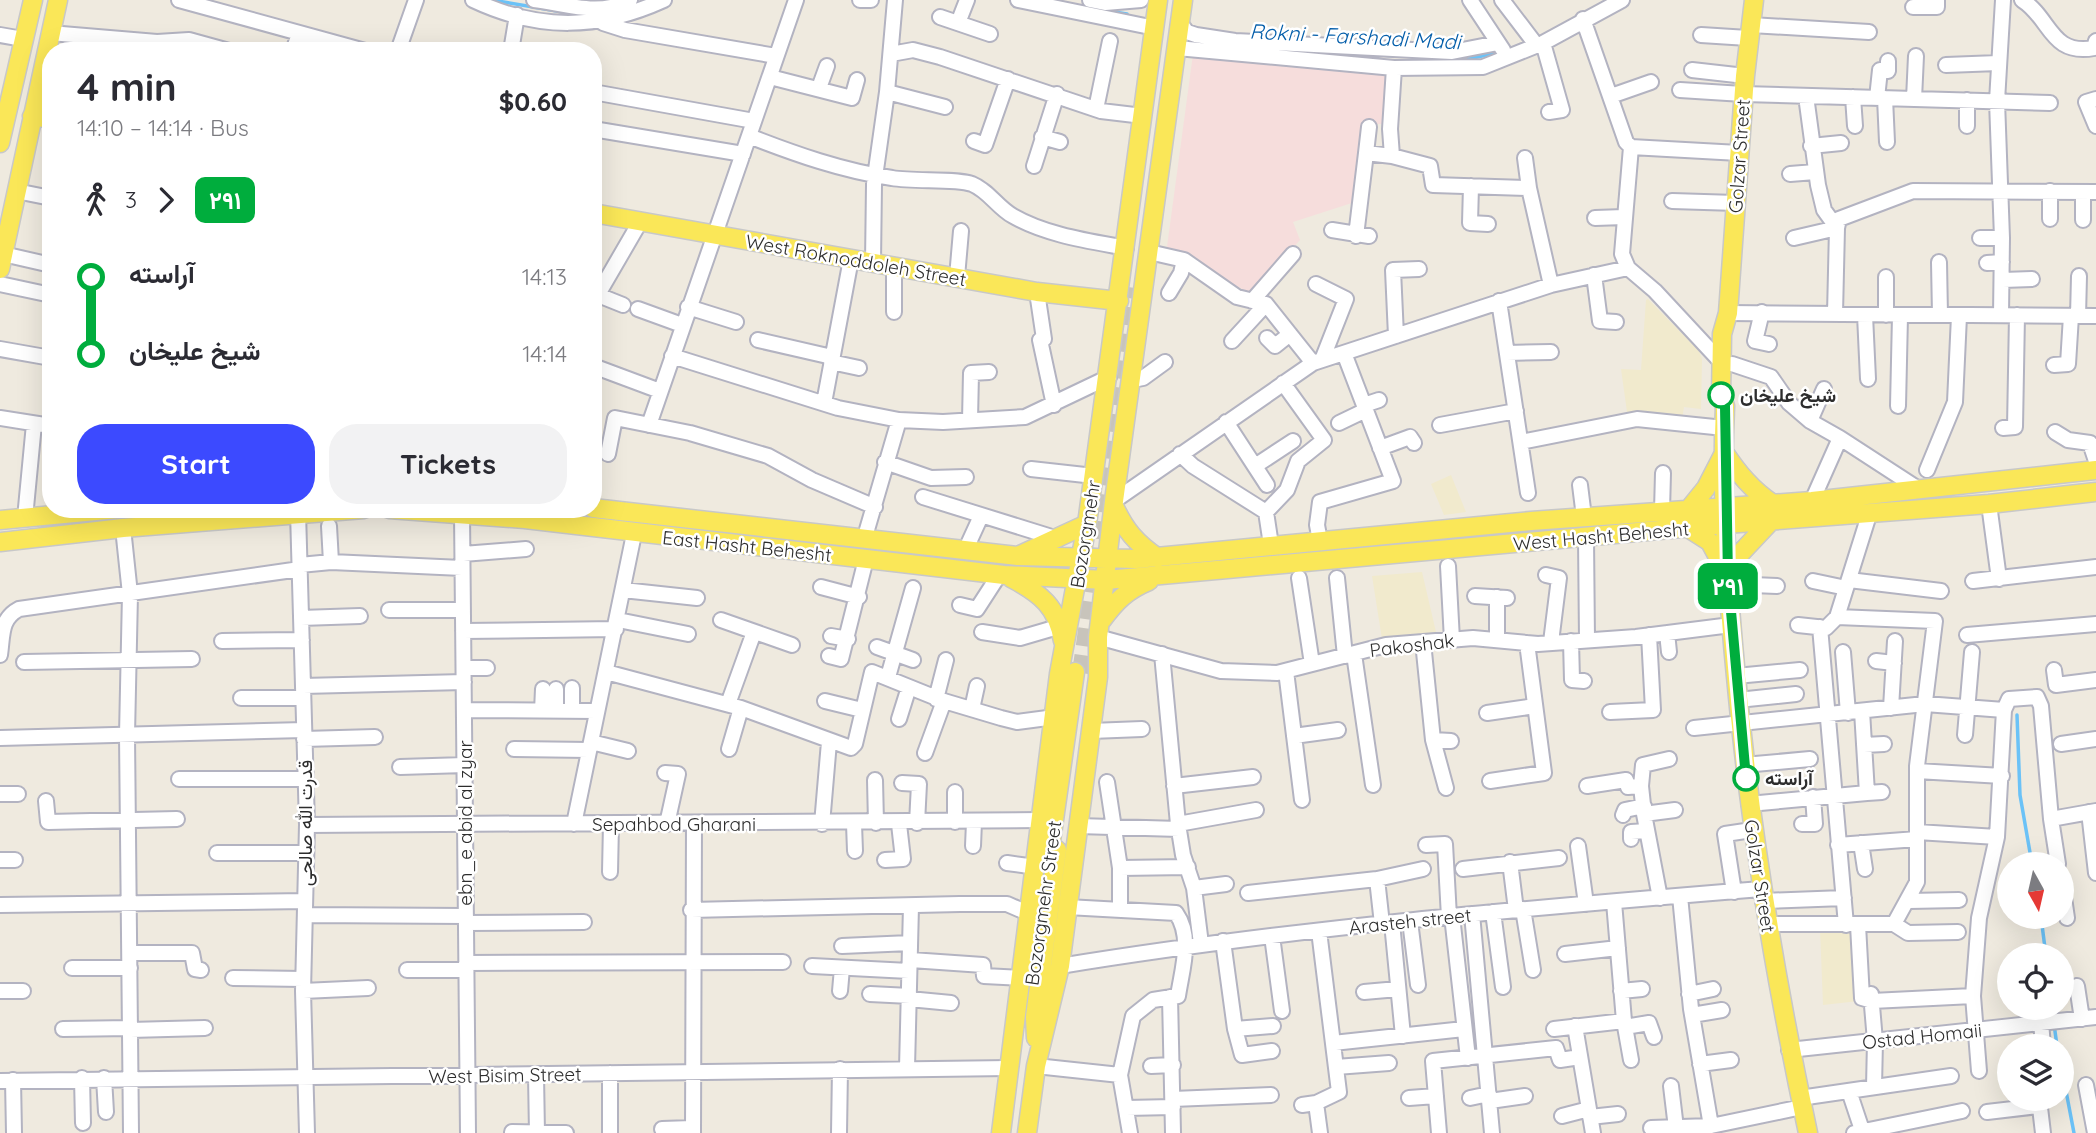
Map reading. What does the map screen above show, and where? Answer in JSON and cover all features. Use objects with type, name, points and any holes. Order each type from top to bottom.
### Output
[{"type":"main road","name":"Bozorgmehr","points":[[1036,1066],[1060,966],[1091,731],[1078,674],[1065,654],[1109,377],[1158,0]]},
{"type":"main road","name":"Bozorgmehr","points":[[1009,1068],[1055,717],[1099,630],[1183,0]]},
{"type":"main road","name":"Golzar Street","points":[[1754,0],[1738,153],[1728,313],[1722,334],[1727,363],[1721,397],[1725,406],[1728,581],[1752,830],[1789,1050],[1808,1133]]},
{"type":"main road","points":[[0,143],[3,111],[33,1]]},
{"type":"main road","points":[[48,42],[56,3]]},
{"type":"main road","points":[[2,261],[42,70]]},
{"type":"main road","points":[[32,116],[42,118]]},
{"type":"main road","name":"West Roknoddoleh Street","points":[[602,215],[1037,292],[1119,301]]},
{"type":"main road","points":[[1126,242],[1150,245]]},
{"type":"main road","points":[[1689,509],[1706,488],[1724,452],[1756,493],[1773,504]]},
{"type":"main road","name":"West Hasht Behesht","points":[[1106,580],[1688,527],[1773,504],[2096,470]]},
{"type":"main road","name":"West Hasht Behesht","points":[[1108,560],[1158,558],[1270,545],[1689,509],[1769,523],[1989,505],[2096,492]]},
{"type":"main road","points":[[1114,503],[1125,531],[1158,558]]},
{"type":"main road","name":"East Hasht Behesht","points":[[602,509],[965,551],[1108,560]]},
{"type":"main road","points":[[0,520],[42,516]]},
{"type":"main road","points":[[0,542],[232,518]]},
{"type":"main road","name":"East Hasht Behesht","points":[[512,518],[1002,575],[1106,580]]},
{"type":"main road","points":[[1728,581],[1735,558],[1769,523]]},
{"type":"main road","points":[[1018,556],[1087,524]]},
{"type":"main road","points":[[1688,527],[1710,542],[1719,554],[1728,581]]},
{"type":"main road","points":[[1002,575],[1041,596],[1055,611],[1061,626],[1065,654]]},
{"type":"main road","points":[[1099,630],[1116,601],[1130,589],[1160,577]]},
{"type":"main road","name":"Bozorgmehr Street","points":[[1027,1133],[1036,1066],[1035,1017],[1078,674]]},
{"type":"main road","name":"Bozorgmehr Street","points":[[1001,1133],[1009,1068],[1027,1017],[1078,674]]},
{"type":"street","points":[[179,0],[330,42]]},
{"type":"street","points":[[401,42],[416,0]]},
{"type":"street","points":[[473,0],[517,15],[567,25],[592,19],[615,20],[664,0]]},
{"type":"street","points":[[534,0],[586,9],[617,7],[630,0]]},
{"type":"street","points":[[649,425],[796,0]]},
{"type":"street","points":[[860,0],[871,0]]},
{"type":"street","points":[[873,263],[875,176],[887,92],[895,0]]},
{"type":"street","points":[[958,23],[967,0]]},
{"type":"street","points":[[1018,0],[1155,28]]},
{"type":"street","points":[[1090,0],[1105,3],[1136,1],[1128,21]]},
{"type":"street","points":[[1470,0],[1507,58]]},
{"type":"street","points":[[1502,0],[1537,42],[1562,110],[1549,112]]},
{"type":"street","points":[[1913,7],[1937,7],[1937,0]]},
{"type":"street","points":[[2001,315],[2003,280],[1995,263],[2003,238],[1997,101],[2003,0]]},
{"type":"street","points":[[2022,0],[2032,6],[2057,40],[2069,48],[2094,48],[2096,41]]},
{"type":"street","points":[[1177,48],[1394,68],[1483,67],[1507,58],[1617,1]]},
{"type":"street","points":[[512,42],[517,15]]},
{"type":"street","points":[[940,17],[989,34]]},
{"type":"street","points":[[592,19],[625,30],[776,56]]},
{"type":"street","points":[[1583,19],[1626,142],[1631,147],[1738,153]]},
{"type":"street","points":[[1180,23],[1187,33],[1235,41],[1452,52],[1498,43]]},
{"type":"street","points":[[1701,35],[1750,31],[1869,32]]},
{"type":"street","points":[[50,33],[146,42]]},
{"type":"street","points":[[296,42],[299,34]]},
{"type":"street","points":[[0,35],[23,39]]},
{"type":"street","points":[[1096,109],[1110,41]]},
{"type":"street","points":[[168,42],[196,42]]},
{"type":"street","points":[[891,54],[913,50],[1057,94],[1096,109],[1143,116]]},
{"type":"street","points":[[1473,50],[1483,67]]},
{"type":"street","points":[[1914,99],[1916,56]]},
{"type":"street","points":[[1946,65],[1998,63]]},
{"type":"street","points":[[819,88],[827,66]]},
{"type":"street","points":[[1879,66],[1886,142]]},
{"type":"street","points":[[1392,156],[1390,129],[1394,68]]},
{"type":"street","points":[[1692,70],[1744,85],[1806,96],[2050,103]]},
{"type":"street","points":[[770,76],[852,98],[857,80]]},
{"type":"street","points":[[974,141],[985,145],[1008,79]]},
{"type":"street","points":[[1611,96],[1651,82]]},
{"type":"street","points":[[1680,90],[1744,85]]},
{"type":"street","points":[[887,92],[945,107]]},
{"type":"street","points":[[602,94],[754,121]]},
{"type":"street","points":[[1034,166],[1057,94]]},
{"type":"street","points":[[1806,96],[1815,172],[1824,209],[1837,228]]},
{"type":"street","points":[[1853,97],[1855,127]]},
{"type":"street","points":[[2096,99],[2086,102],[2096,127]]},
{"type":"street","points":[[1967,100],[1967,126]]},
{"type":"street","points":[[1332,230],[1363,236],[1369,127]]},
{"type":"street","points":[[602,130],[743,154]]},
{"type":"street","points":[[749,136],[875,176],[917,182],[956,181],[971,184],[992,197],[1002,209],[1015,218],[1077,238],[1126,242]]},
{"type":"street","points":[[1042,137],[1060,142]]},
{"type":"street","points":[[1811,146],[1841,143]]},
{"type":"street","points":[[1631,147],[1622,254],[1628,268],[1727,363],[1770,377],[1789,403],[1810,421],[1917,488]]},
{"type":"street","points":[[1366,153],[1392,156],[1430,166],[1433,185],[1529,188]]},
{"type":"street","points":[[1525,158],[1551,285]]},
{"type":"street","points":[[1790,174],[1815,172]]},
{"type":"street","points":[[1471,187],[1470,223],[1488,224]]},
{"type":"street","points":[[16,191],[42,196]]},
{"type":"street","points":[[1835,314],[1839,219],[1913,191],[2089,192],[2084,220]]},
{"type":"street","points":[[2050,191],[2050,219]]},
{"type":"street","points":[[1672,201],[1736,203]]},
{"type":"street","points":[[1595,218],[1624,217]]},
{"type":"street","points":[[602,288],[640,222]]},
{"type":"street","points":[[1794,238],[1837,228]]},
{"type":"street","points":[[957,277],[961,231]]},
{"type":"street","points":[[1980,238],[2003,238]]},
{"type":"street","points":[[1150,245],[1184,260],[1237,297],[1259,303],[1318,362]]},
{"type":"street","points":[[1232,341],[1293,254]]},
{"type":"street","points":[[824,403],[851,260]]},
{"type":"street","points":[[1168,293],[1181,272],[1184,260]]},
{"type":"street","points":[[2,261],[42,264]]},
{"type":"street","points":[[1939,262],[1940,315]]},
{"type":"street","points":[[894,267],[894,313]]},
{"type":"street","points":[[1114,503],[1226,422],[1318,362],[1551,285],[1628,268]]},
{"type":"street","points":[[1396,336],[1393,270],[1419,269]]},
{"type":"street","points":[[1594,275],[1600,321],[1616,322]]},
{"type":"street","points":[[2054,365],[2068,364],[2079,276]]},
{"type":"street","points":[[1886,277],[1893,315],[1898,406]]},
{"type":"street","points":[[2003,280],[2032,279]]},
{"type":"street","points":[[0,284],[42,293]]},
{"type":"street","points":[[1316,284],[1346,299],[1318,362]]},
{"type":"street","points":[[1037,292],[1044,339],[1040,340],[1055,405]]},
{"type":"street","points":[[602,300],[623,305]]},
{"type":"street","points":[[1499,301],[1528,492]]},
{"type":"street","points":[[688,307],[736,322]]},
{"type":"street","points":[[638,309],[682,325]]},
{"type":"street","points":[[1762,312],[1755,341],[1769,344]]},
{"type":"street","points":[[1728,313],[2096,316]]},
{"type":"street","points":[[1865,315],[1868,379]]},
{"type":"street","points":[[2003,428],[2015,427],[2017,315]]},
{"type":"street","points":[[1927,470],[1955,402],[1959,316]]},
{"type":"street","points":[[1267,338],[1275,346],[1290,334]]},
{"type":"street","points":[[758,340],[859,368]]},
{"type":"street","points":[[0,349],[42,356]]},
{"type":"street","points":[[1507,353],[1551,352]]},
{"type":"street","points":[[1320,541],[1317,525],[1320,502],[1393,481],[1344,353]]},
{"type":"street","points":[[672,356],[824,403],[899,420],[1025,417],[1109,377]]},
{"type":"street","points":[[1132,380],[1143,377],[1165,362]]},
{"type":"street","points":[[602,369],[660,391]]},
{"type":"street","points":[[970,420],[971,373],[989,372]]},
{"type":"street","points":[[1266,512],[1287,490],[1298,461],[1324,440],[1283,383]]},
{"type":"street","points":[[1810,421],[1824,389]]},
{"type":"street","points":[[1339,423],[1379,400]]},
{"type":"street","points":[[1440,425],[1516,411]]},
{"type":"street","points":[[0,418],[42,425]]},
{"type":"street","points":[[608,454],[615,418],[768,456],[812,480],[875,506]]},
{"type":"street","points":[[1521,442],[1637,419],[1724,428]]},
{"type":"street","points":[[864,540],[899,420]]},
{"type":"street","points":[[1226,422],[1267,485]]},
{"type":"street","points":[[25,518],[33,424]]},
{"type":"street","points":[[2055,432],[2068,440],[2090,443],[2096,461]]},
{"type":"street","points":[[1812,501],[1840,438]]},
{"type":"street","points":[[1255,466],[1293,441]]},
{"type":"street","points":[[1380,448],[1405,443]]},
{"type":"street","points":[[1180,454],[1193,466],[1266,512]]},
{"type":"street","points":[[885,463],[931,478],[967,477]]},
{"type":"street","points":[[1031,469],[1094,476]]},
{"type":"street","points":[[1662,511],[1663,473]]},
{"type":"street","points":[[1580,485],[1584,517]]},
{"type":"street","points":[[923,497],[1055,538]]},
{"type":"street","points":[[1989,505],[1999,579]]},
{"type":"street","points":[[1266,512],[1270,545]]},
{"type":"street","points":[[1798,625],[1826,628],[1837,617],[1869,515]]},
{"type":"street","points":[[965,551],[981,516]]},
{"type":"street","name":"قدرت الله صالحی","points":[[298,518],[307,825],[304,853],[303,985],[307,1133]]},
{"type":"street","name":"ebn_e abid al zyar","points":[[462,518],[468,1133]]},
{"type":"street","points":[[329,526],[331,562]]},
{"type":"street","points":[[123,528],[130,594],[127,735],[131,1133]]},
{"type":"street","points":[[574,824],[634,534]]},
{"type":"street","points":[[1586,538],[1587,640]]},
{"type":"street","points":[[0,655],[4,621],[8,614],[19,609],[67,599],[130,594],[331,562],[463,561],[526,549]]},
{"type":"street","points":[[829,656],[841,659],[859,597],[866,559]]},
{"type":"street","points":[[1448,566],[1452,640]]},
{"type":"street","points":[[1973,581],[2096,567]]},
{"type":"street","points":[[960,605],[977,609],[1002,575]]},
{"type":"street","points":[[1546,575],[1559,578],[1551,642]]},
{"type":"street","points":[[1299,578],[1312,664]]},
{"type":"street","points":[[1337,578],[1373,785]]},
{"type":"street","points":[[1728,581],[1777,586]]},
{"type":"street","points":[[1814,581],[1941,591]]},
{"type":"street","points":[[821,587],[859,597]]},
{"type":"street","points":[[888,677],[913,588]]},
{"type":"street","points":[[623,590],[697,598]]},
{"type":"street","points":[[1475,596],[1502,597],[1497,640]]},
{"type":"street","points":[[390,610],[463,610]]},
{"type":"street","points":[[301,618],[360,615]]},
{"type":"street","points":[[1837,617],[1935,621],[1917,771],[1917,882],[1909,901],[1894,924]]},
{"type":"street","points":[[721,620],[792,645]]},
{"type":"street","points":[[463,631],[617,624],[688,634]]},
{"type":"street","points":[[1967,635],[2096,624]]},
{"type":"street","name":"Pakoshak","points":[[1099,630],[1162,654],[1221,671],[1286,671],[1386,645],[1452,640],[1527,643],[1571,641],[1731,625]]},
{"type":"street","points":[[982,632],[1020,638],[1061,626]]},
{"type":"street","points":[[1820,627],[1843,898],[1856,925],[1872,1002],[1874,1087]]},
{"type":"street","points":[[729,749],[734,706],[754,632]]},
{"type":"street","points":[[1667,633],[1669,652]]},
{"type":"street","points":[[1610,712],[1653,710],[1649,635]]},
{"type":"street","points":[[831,636],[848,639]]},
{"type":"street","points":[[222,641],[302,640]]},
{"type":"street","points":[[1571,641],[1572,680],[1584,681]]},
{"type":"street","points":[[1891,708],[1895,641]]},
{"type":"street","points":[[1423,642],[1433,740],[1446,788]]},
{"type":"street","points":[[1490,781],[1544,772],[1527,643]]},
{"type":"street","points":[[877,647],[913,660]]},
{"type":"street","points":[[1843,652],[1864,745],[1867,793]]},
{"type":"street","points":[[1965,735],[1972,652]]},
{"type":"street","points":[[1162,654],[1179,827],[1194,888],[1201,944]]},
{"type":"street","points":[[24,662],[192,659]]},
{"type":"street","points":[[925,753],[940,700],[946,660]]},
{"type":"street","points":[[1876,661],[1894,663]]},
{"type":"street","points":[[241,698],[464,675],[487,668]]},
{"type":"street","points":[[1736,676],[1800,670]]},
{"type":"street","points":[[1286,671],[1302,800]]},
{"type":"street","points":[[606,672],[734,706],[851,748],[855,744],[872,672],[940,700],[1017,722],[1055,717]]},
{"type":"street","points":[[2055,678],[2096,680]]},
{"type":"street","points":[[972,709],[977,686]]},
{"type":"street","points":[[899,719],[909,687]]},
{"type":"street","points":[[572,688],[572,711]]},
{"type":"street","points":[[549,689],[549,711]]},
{"type":"street","points":[[1738,701],[1796,694]]},
{"type":"street","points":[[1979,1071],[1973,1030],[1973,996],[1979,918],[1997,837],[2004,710],[2009,699],[2021,696],[2037,697],[2041,706],[2056,852]]},
{"type":"street","points":[[825,701],[862,710]]},
{"type":"street","points":[[1694,728],[1925,704],[2004,710]]},
{"type":"street","points":[[1487,713],[1535,706]]},
{"type":"street","points":[[464,710],[597,711]]},
{"type":"street","points":[[1091,731],[1142,729]]},
{"type":"street","points":[[1294,736],[1338,730]]},
{"type":"street","points":[[0,738],[304,734],[375,737]]},
{"type":"street","points":[[2061,744],[2096,739]]},
{"type":"street","points":[[1433,740],[1451,741]]},
{"type":"street","points":[[822,824],[829,742]]},
{"type":"street","points":[[1864,745],[1884,744]]},
{"type":"street","points":[[514,749],[590,746],[628,751]]},
{"type":"street","points":[[1744,765],[1810,759]]},
{"type":"street","points":[[1660,898],[1641,786],[1643,765],[1669,760]]},
{"type":"street","points":[[400,767],[465,765]]},
{"type":"street","points":[[1917,771],[2002,776]]},
{"type":"street","points":[[664,773],[678,774],[667,824]]},
{"type":"street","points":[[1174,786],[1253,778]]},
{"type":"street","points":[[179,779],[305,779]]},
{"type":"street","points":[[875,780],[876,823]]},
{"type":"street","points":[[1587,786],[1626,780],[1628,787],[1641,786]]},
{"type":"street","points":[[1107,782],[1120,868],[1120,909]]},
{"type":"street","points":[[902,783],[919,784],[917,823]]},
{"type":"street","points":[[955,792],[956,822]]},
{"type":"street","points":[[1749,804],[1882,792]]},
{"type":"street","points":[[0,794],[18,794]]},
{"type":"street","points":[[1802,824],[1815,824],[1813,797]]},
{"type":"street","points":[[46,801],[47,822],[177,819]]},
{"type":"street","points":[[1078,826],[1179,827],[1256,810]]},
{"type":"street","points":[[1623,815],[1625,810],[1675,810]]},
{"type":"street","points":[[2051,819],[2093,811],[2096,866]]},
{"type":"street","name":"Sepahbod Gharani","points":[[307,825],[899,824],[1042,820]]},
{"type":"street","points":[[973,846],[974,822]]},
{"type":"street","points":[[610,872],[611,824]]},
{"type":"street","points":[[662,1129],[692,1131],[691,910],[694,824]]},
{"type":"street","points":[[854,824],[855,851]]},
{"type":"street","points":[[885,860],[903,859],[899,824]]},
{"type":"street","points":[[1734,892],[1725,834],[1752,830]]},
{"type":"street","points":[[1631,839],[1631,832],[1647,831]]},
{"type":"street","points":[[1838,845],[1917,835],[1997,837]]},
{"type":"street","points":[[1861,843],[1865,869]]},
{"type":"street","points":[[1426,845],[1445,844],[1450,917],[1468,1058]]},
{"type":"street","points":[[1578,846],[1586,904]]},
{"type":"street","points":[[217,853],[304,853]]},
{"type":"street","points":[[1463,869],[1559,858]]},
{"type":"street","points":[[0,860],[15,860]]},
{"type":"street","points":[[1510,862],[1533,970]]},
{"type":"street","points":[[1007,863],[1036,867]]},
{"type":"street","points":[[1120,868],[1188,867]]},
{"type":"street","points":[[1248,893],[1377,879],[1423,869]]},
{"type":"street","points":[[1377,879],[1398,989],[1403,1036]]},
{"type":"street","points":[[1194,888],[1226,884]]},
{"type":"street","name":"Arasteh street","points":[[1060,966],[1223,941],[1520,909],[1734,892],[1843,898]]},
{"type":"street","points":[[1679,896],[1689,994],[1710,1126]]},
{"type":"street","points":[[1909,901],[1959,900]]},
{"type":"street","points":[[1614,902],[1624,1024],[1631,1060]]},
{"type":"street","points":[[0,905],[129,904],[305,908],[466,919],[584,922]]},
{"type":"street","points":[[691,910],[1007,904],[1030,914]]},
{"type":"street","points":[[907,1068],[911,906]]},
{"type":"street","points":[[1068,907],[1176,913],[1184,924],[1186,946],[1178,996],[1153,1000],[1133,1016],[1120,1075],[1130,1133]]},
{"type":"street","points":[[1493,912],[1503,987]]},
{"type":"street","points":[[1472,914],[1492,1133]]},
{"type":"street","points":[[1410,921],[1418,985]]},
{"type":"street","points":[[1767,924],[1894,924],[1908,933],[1958,932]]},
{"type":"street","points":[[1319,931],[1339,1092],[1309,1104],[1320,1133]]},
{"type":"street","points":[[1272,936],[1271,984],[1282,1011]]},
{"type":"street","points":[[1223,941],[1233,1040],[1242,1055],[1272,1051]]},
{"type":"street","points":[[842,946],[910,943]]},
{"type":"street","points":[[1565,954],[1618,948]]},
{"type":"street","points":[[72,968],[192,953],[195,970],[201,970]]},
{"type":"street","points":[[408,970],[693,961],[783,962]]},
{"type":"street","points":[[812,966],[842,968],[983,965],[984,976],[1021,978]]},
{"type":"street","points":[[840,991],[842,968]]},
{"type":"street","points":[[233,978],[368,988]]},
{"type":"street","points":[[2077,986],[2084,1018]]},
{"type":"street","points":[[1364,992],[1398,989]]},
{"type":"street","points":[[1621,991],[1642,989]]},
{"type":"street","points":[[1689,994],[1713,989]]},
{"type":"street","points":[[0,991],[23,991]]},
{"type":"street","points":[[870,994],[951,1003]]},
{"type":"street","points":[[1872,1002],[1973,996]]},
{"type":"street","points":[[1170,997],[1173,1133]]},
{"type":"street","points":[[1692,1015],[1722,1010]]},
{"type":"street","name":"Ostad Homaii","points":[[1789,1050],[2084,1018]]},
{"type":"street","points":[[2040,1022],[2042,1034]]},
{"type":"street","points":[[1554,1029],[1649,1023],[1654,1037]]},
{"type":"street","points":[[1233,1040],[1273,1026]]},
{"type":"street","points":[[1576,1026],[1592,1133]]},
{"type":"street","points":[[63,1029],[205,1028]]},
{"type":"street","points":[[1333,1043],[1464,1030]]},
{"type":"street","points":[[1439,1133],[1433,1061],[1556,1048],[1560,1060],[1580,1057]]},
{"type":"street","points":[[1700,1064],[1731,1060]]},
{"type":"street","points":[[1336,1067],[1389,1063]]},
{"type":"street","points":[[1151,1066],[1173,1065]]},
{"type":"street","points":[[1036,1066],[1120,1075]]},
{"type":"street","name":"West Bisim Street","points":[[6,1080],[1009,1068]]},
{"type":"street","points":[[839,1133],[840,1069]]},
{"type":"street","points":[[610,1073],[610,1133]]},
{"type":"street","points":[[536,1075],[537,1133]]},
{"type":"street","points":[[1651,1128],[1710,1126],[1849,1091],[1951,1076]]},
{"type":"street","points":[[104,1078],[106,1112]]},
{"type":"street","points":[[82,1079],[83,1123]]},
{"type":"street","points":[[6,1080],[14,1133]]},
{"type":"street","points":[[2086,1085],[2095,1129]]},
{"type":"street","points":[[1671,1086],[1676,1128]]},
{"type":"street","points":[[1849,1091],[1860,1132],[1962,1111]]},
{"type":"street","points":[[1126,1108],[1271,1095]]},
{"type":"street","points":[[1409,1098],[1436,1096]]},
{"type":"street","points":[[1470,1098],[1525,1096]]},
{"type":"street","points":[[1987,1111],[1997,1109]]},
{"type":"street","points":[[2040,1111],[2043,1133]]},
{"type":"street","points":[[1562,1116],[1618,1114]]},
{"type":"street","points":[[512,1132],[566,1133]]},
{"type":"shaded area","points":[[1193,54],[1387,73],[1384,124],[1365,124],[1355,202],[1293,222],[1300,240],[1251,294],[1167,247]]},
{"type":"shaded area","points":[[1648,299],[1699,351],[1702,359],[1701,409],[1684,407],[1682,419],[1627,412],[1621,369],[1641,370]]},
{"type":"shaded area","points":[[1451,475],[1466,512],[1444,515],[1431,484]]},
{"type":"shaded area","points":[[1422,572],[1436,632],[1382,639],[1372,576]]},
{"type":"shaded area","points":[[1820,929],[1856,934],[1859,1001],[1823,1005]]},
{"type":"waterway","name":"Rokni - Farshadi Madi","points":[[492,0],[563,12]]},
{"type":"waterway","name":"Rokni - Farshadi Madi","points":[[1108,11],[1127,14]]},
{"type":"waterway","name":"Rokni - Farshadi Madi","points":[[1312,52],[1469,59],[1499,52]]},
{"type":"waterway","points":[[2017,715],[2020,795],[2030,852]]},
{"type":"waterway","points":[[2043,929],[2044,943]]},
{"type":"waterway","points":[[2054,1024],[2055,1034]]},
{"type":"waterway","points":[[2070,1111],[2074,1133]]},
{"type":"tunnel","points":[[1081,673],[1135,288]]},
{"type":"bus line","name":"۲۹۱","points":[[1721,395],[1725,406],[1729,600],[1746,778]]},
{"type":"place","name":"شیخ علیخان","points":[[1721,395]]},
{"type":"place","name":"آراسته","points":[[1746,778]]}]
